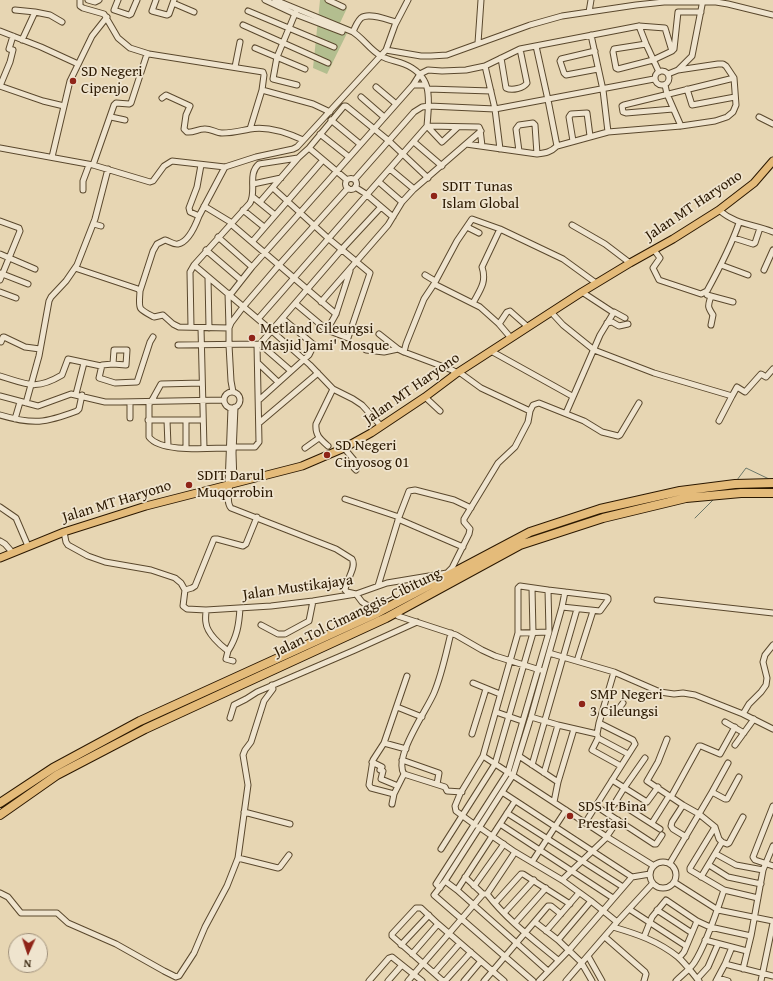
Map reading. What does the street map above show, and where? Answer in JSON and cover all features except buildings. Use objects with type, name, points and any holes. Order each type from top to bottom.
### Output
[{"type":"highway","name":"Jalan Tol Cimanggis–Cibitung","points":[[0,803],[53,768],[140,721],[377,613],[530,532],[600,509],[680,491],[735,484],[773,484]]},
{"type":"highway","name":"Jalan Tol Cimanggis–Cibitung","points":[[0,815],[64,771],[145,729],[386,618],[520,545],[603,518],[686,498],[741,493],[773,493]]},
{"type":"main road","name":"Jalan MT Haryono","points":[[0,558],[64,532],[146,506],[302,466],[344,448],[371,433],[425,397],[458,372],[550,312],[630,262],[654,250],[719,210],[754,183],[773,160]]},
{"type":"street","points":[[80,0],[80,6],[83,8],[101,12],[107,18],[118,38],[129,47],[147,54],[235,67],[264,73],[262,90],[250,129]]},
{"type":"street","points":[[88,0],[95,2],[99,0]]},
{"type":"street","points":[[118,0],[114,10],[129,15],[131,14],[137,0]]},
{"type":"street","points":[[156,0],[152,11],[167,15],[169,14],[174,1],[194,12]]},
{"type":"street","points":[[258,319],[427,126],[428,106],[427,87],[420,74],[404,64],[380,56],[362,38],[353,32],[265,0]]},
{"type":"street","points":[[275,0],[283,2],[296,11],[342,32]]},
{"type":"street","points":[[328,0],[343,7]]},
{"type":"street","points":[[0,148],[91,165],[150,182],[157,178],[164,166],[172,161],[225,167],[256,157],[293,149],[330,112],[386,50],[396,22],[408,0]]},
{"type":"street","points":[[478,43],[481,0]]},
{"type":"street","points":[[589,12],[591,0]]},
{"type":"street","points":[[386,50],[431,56],[447,55],[530,25],[562,16],[637,2],[703,1],[728,4],[773,15]]},
{"type":"street","points":[[678,70],[692,56],[703,1]]},
{"type":"street","points":[[15,10],[50,15],[62,22]]},
{"type":"street","points":[[248,11],[334,47]]},
{"type":"street","points":[[296,11],[278,57],[273,79],[297,85]]},
{"type":"street","points":[[22,40],[35,12]]},
{"type":"street","points":[[646,44],[614,49],[613,52],[616,68],[653,60],[672,51],[674,49],[678,12],[701,12]]},
{"type":"street","points":[[353,32],[361,18],[364,16],[372,15],[396,22]]},
{"type":"street","points":[[52,158],[70,81],[92,36],[107,18]]},
{"type":"street","points":[[243,25],[328,63]]},
{"type":"street","points":[[233,392],[231,381],[229,294],[395,103],[413,85],[420,74],[428,70],[451,71],[485,66],[520,49],[639,26],[665,28],[672,51]]},
{"type":"street","points":[[639,26],[659,72]]},
{"type":"street","points":[[0,31],[41,47],[78,64]]},
{"type":"street","points":[[591,35],[602,90],[608,132]]},
{"type":"street","points":[[13,36],[9,47],[13,50],[11,59],[0,86],[43,101],[64,106]]},
{"type":"street","points":[[235,67],[240,42]]},
{"type":"street","points":[[536,46],[556,146]]},
{"type":"street","points":[[255,48],[305,69]]},
{"type":"street","points":[[501,58],[506,88],[511,89],[524,87],[527,83],[520,49]]},
{"type":"street","points":[[595,51],[561,59],[560,61],[566,75],[598,69]]},
{"type":"street","points":[[83,190],[83,181],[111,117],[114,105],[116,103],[131,103],[147,54]]},
{"type":"street","points":[[466,144],[538,154],[549,152],[556,146],[608,132],[715,122],[731,115],[735,109],[734,78],[729,69],[723,64],[678,70],[668,74]]},
{"type":"street","points":[[485,66],[495,109],[500,149]]},
{"type":"street","points":[[654,79],[655,75],[659,72],[664,71],[668,74]]},
{"type":"street","points":[[668,74],[669,80],[666,85],[667,94],[681,126]]},
{"type":"street","points":[[673,109],[626,113],[623,112],[622,106],[734,78]]},
{"type":"street","points":[[347,180],[351,178],[355,179],[414,112],[422,107],[495,109],[654,79]]},
{"type":"street","points":[[654,79],[658,85],[666,85]]},
{"type":"street","points":[[413,85],[491,91]]},
{"type":"street","points":[[376,87],[395,103]]},
{"type":"street","points":[[687,89],[692,105],[735,97]]},
{"type":"street","points":[[262,90],[313,104],[330,112]]},
{"type":"street","points":[[162,98],[166,95],[190,106],[186,115],[184,129],[187,132],[197,132],[205,129],[219,133],[260,129],[286,133],[303,140]]},
{"type":"street","points":[[361,97],[384,116]]},
{"type":"street","points":[[260,202],[298,158],[309,148],[342,107],[346,106],[389,141],[428,178]]},
{"type":"street","points":[[573,141],[569,118],[571,114],[587,113],[590,136]]},
{"type":"street","points":[[111,117],[125,120]]},
{"type":"street","points":[[759,117],[773,124]]},
{"type":"street","points":[[331,120],[360,144]]},
{"type":"street","points":[[519,151],[516,129],[519,125],[530,122],[534,125],[538,154]]},
{"type":"street","points":[[427,126],[442,142],[456,128]]},
{"type":"street","points":[[427,126],[456,128],[479,127],[481,131],[482,146]]},
{"type":"street","points":[[321,302],[388,225],[402,202],[414,189],[481,131]]},
{"type":"street","points":[[320,134],[348,157]]},
{"type":"street","points":[[414,142],[442,166]]},
{"type":"street","points":[[309,148],[347,180]]},
{"type":"street","points":[[191,327],[190,272],[206,250],[253,197],[254,170],[259,164],[298,158]]},
{"type":"street","points":[[252,242],[323,160]]},
{"type":"street","points":[[199,216],[190,212],[189,208],[197,187],[201,165]]},
{"type":"street","points":[[225,167],[190,234],[176,245],[165,240],[157,244],[152,254],[140,291],[139,306],[141,310],[154,317],[163,315],[176,326],[230,328]]},
{"type":"street","points":[[15,419],[31,385],[40,350],[49,301],[66,281],[74,268],[94,224],[108,169]]},
{"type":"street","points":[[390,169],[414,189]]},
{"type":"street","points":[[253,184],[281,178]]},
{"type":"street","points":[[355,179],[357,183],[356,187]]},
{"type":"street","points":[[347,180],[346,184],[348,188]]},
{"type":"street","points":[[379,182],[402,202]]},
{"type":"street","points":[[348,188],[352,189],[356,187]]},
{"type":"street","points":[[356,187],[393,217]]},
{"type":"street","points":[[273,188],[370,274],[349,336],[346,338],[327,330],[296,304]]},
{"type":"street","points":[[230,328],[233,320],[243,306],[348,188]]},
{"type":"street","points":[[253,197],[275,215]]},
{"type":"street","points":[[204,206],[231,223],[336,314]]},
{"type":"street","points":[[202,383],[161,384],[150,402],[148,420],[149,437],[154,443],[186,448],[204,448],[231,452],[255,447],[259,442],[259,344],[283,319],[342,249],[381,207]]},
{"type":"street","points":[[243,210],[264,227]]},
{"type":"street","points":[[719,210],[726,216],[739,223],[773,232]]},
{"type":"street","points":[[404,352],[424,299],[457,241],[472,219],[500,229],[563,259],[596,283]]},
{"type":"street","points":[[0,221],[20,229],[9,258],[1,273],[0,280]]},
{"type":"street","points":[[703,294],[707,291],[721,265],[734,238],[739,223]]},
{"type":"street","points":[[94,224],[100,226]]},
{"type":"street","points":[[572,225],[605,244],[630,262]]},
{"type":"street","points":[[467,227],[479,233]]},
{"type":"street","points":[[734,238],[753,244],[755,243],[760,228]]},
{"type":"street","points":[[473,303],[485,280],[482,267],[500,229]]},
{"type":"street","points":[[218,237],[252,267]]},
{"type":"street","points":[[206,250],[241,280]]},
{"type":"street","points":[[654,250],[660,258],[653,268],[658,280],[733,302]]},
{"type":"street","points":[[764,270],[773,250]]},
{"type":"street","points":[[0,254],[35,269]]},
{"type":"street","points":[[194,265],[272,331],[333,389],[362,405],[381,426]]},
{"type":"street","points":[[721,265],[748,275]]},
{"type":"street","points":[[74,268],[140,291]]},
{"type":"street","points":[[327,330],[336,314],[351,268]]},
{"type":"street","points":[[1,273],[28,284]]},
{"type":"street","points":[[425,275],[434,283],[473,303],[499,324],[511,338]]},
{"type":"street","points":[[208,278],[209,328]]},
{"type":"street","points":[[0,292],[16,298]]},
{"type":"street","points":[[582,292],[611,311]]},
{"type":"street","points":[[711,296],[708,307],[713,315],[711,325]]},
{"type":"street","points":[[499,324],[507,312],[510,312],[528,327]]},
{"type":"street","points":[[550,312],[594,350],[654,372],[732,396]]},
{"type":"street","points":[[566,413],[572,396],[607,323],[614,312],[625,318]]},
{"type":"street","points":[[259,400],[309,356],[314,345],[283,319]]},
{"type":"street","points":[[607,323],[612,322],[619,326],[628,324]]},
{"type":"street","points":[[201,328],[204,448]]},
{"type":"street","points":[[379,334],[398,349],[458,372],[481,388],[530,411]]},
{"type":"street","points":[[1,342],[4,337],[25,348],[40,350]]},
{"type":"street","points":[[101,366],[99,378],[110,382],[136,383],[150,342],[153,338]]},
{"type":"street","points":[[178,345],[259,344],[291,372]]},
{"type":"street","points":[[366,350],[384,352],[398,349]]},
{"type":"street","points":[[491,351],[572,396]]},
{"type":"street","points":[[0,376],[38,386],[62,376],[66,361],[68,359],[101,366],[102,364],[114,364]]},
{"type":"street","points":[[76,394],[84,363]]},
{"type":"street","points":[[258,364],[278,382]]},
{"type":"street","points":[[719,420],[737,387],[746,392],[761,374],[766,377],[773,368]]},
{"type":"street","points":[[259,423],[320,375]]},
{"type":"street","points":[[328,446],[316,434],[316,424],[333,389]]},
{"type":"street","points":[[233,392],[239,396],[240,400],[238,404],[233,407],[226,405],[224,400],[228,393],[233,392]]},
{"type":"street","points":[[0,396],[39,406],[71,394],[82,395],[105,402],[224,400]]},
{"type":"street","points":[[0,415],[15,419],[39,422],[56,419],[77,411],[79,409],[82,395]]},
{"type":"street","points":[[425,397],[440,412]]},
{"type":"street","points":[[130,402],[130,418]]},
{"type":"street","points":[[345,499],[398,518],[462,547],[470,530],[463,520],[498,463],[515,447],[528,422],[533,404],[539,403],[566,413],[584,421],[602,432],[618,436],[639,403]]},
{"type":"street","points":[[233,407],[231,484],[228,506],[336,549],[350,557],[354,562],[345,590],[356,594],[362,602],[370,607]]},
{"type":"street","points":[[148,420],[203,420]]},
{"type":"street","points":[[167,420],[168,446]]},
{"type":"street","points":[[186,420],[186,448]]},
{"type":"street","points":[[305,448],[319,438]]},
{"type":"street","points":[[344,448],[354,460],[354,468],[356,470]]},
{"type":"street","points":[[378,586],[398,518],[408,491],[410,490],[454,500],[471,508]]},
{"type":"street","points":[[0,507],[16,518],[28,546]]},
{"type":"street","points":[[64,532],[66,542],[73,549],[105,562],[151,570],[175,578],[185,590],[195,586],[214,539],[243,546],[246,544],[257,518]]},
{"type":"street","points":[[0,541],[12,552]]},
{"type":"street","name":"Jalan Mustikajaya","points":[[185,590],[183,606],[187,609],[206,610],[240,608],[313,601],[356,594],[387,583],[447,573],[454,564],[462,547]]},
{"type":"street","points":[[562,607],[601,611],[608,602],[608,598],[520,586],[518,588],[518,633],[496,712],[483,756],[462,792],[455,808],[456,811],[462,816],[515,852],[562,880],[617,922]]},
{"type":"street","points":[[441,849],[495,764],[533,633],[532,588]]},
{"type":"street","points":[[440,888],[436,884],[502,792],[519,756],[531,717],[549,632],[548,590]]},
{"type":"street","points":[[533,981],[434,895],[445,881],[477,826],[510,774],[522,721],[549,653],[565,592]]},
{"type":"street","points":[[657,600],[773,613]]},
{"type":"street","points":[[261,625],[278,634],[285,634],[309,621],[313,601]]},
{"type":"street","points":[[233,661],[226,659],[228,651],[237,635],[240,608]]},
{"type":"street","points":[[532,764],[577,609]]},
{"type":"street","points":[[206,610],[206,623],[210,633],[222,647],[228,651]]},
{"type":"street","points":[[578,661],[593,611]]},
{"type":"street","points":[[398,616],[461,637],[487,653],[541,670]]},
{"type":"street","points":[[230,718],[232,707],[257,692],[417,622]]},
{"type":"street","points":[[518,633],[549,632]]},
{"type":"street","points":[[392,804],[394,794],[404,774],[401,767],[402,760],[409,740],[436,688],[451,633]]},
{"type":"street","points":[[743,714],[749,704],[766,685],[767,678],[763,662],[765,655],[773,645]]},
{"type":"street","points":[[549,653],[614,672],[658,691],[670,694],[695,695],[743,714],[773,729]]},
{"type":"street","points":[[614,672],[592,751],[621,766]]},
{"type":"street","points":[[394,794],[370,788],[369,785],[372,762],[384,743],[407,676]]},
{"type":"street","points":[[473,684],[500,694]]},
{"type":"street","points":[[0,893],[8,897],[20,914],[57,913],[68,923],[116,944],[164,972],[176,977],[179,976],[194,953],[205,927],[227,886],[238,858],[248,781],[243,755],[251,742],[264,701],[273,689],[272,685]]},
{"type":"street","points":[[472,734],[486,689]]},
{"type":"street","points":[[604,710],[615,714],[623,703]]},
{"type":"street","points":[[397,707],[422,717]]},
{"type":"street","points":[[496,712],[522,721]]},
{"type":"street","points":[[531,717],[546,720],[558,726],[597,736],[628,754]]},
{"type":"street","points":[[735,745],[754,719]]},
{"type":"street","points":[[725,722],[744,733]]},
{"type":"street","points":[[585,823],[634,745],[634,741],[599,723]]},
{"type":"street","points":[[544,773],[558,726]]},
{"type":"street","points":[[652,823],[670,796],[699,746],[720,754],[735,727]]},
{"type":"street","points":[[554,802],[558,782],[574,729]]},
{"type":"street","points":[[667,739],[658,762],[647,780],[683,805],[699,814],[715,828],[722,842],[727,844],[730,842],[743,817]]},
{"type":"street","points":[[384,743],[406,749]]},
{"type":"street","points":[[483,756],[654,866]]},
{"type":"street","points":[[519,756],[558,782]]},
{"type":"street","points":[[608,814],[645,758]]},
{"type":"street","points":[[402,760],[439,773],[437,784]]},
{"type":"street","points":[[372,762],[382,767],[380,770],[383,771],[381,779],[398,786]]},
{"type":"street","points":[[670,863],[728,763]]},
{"type":"street","points":[[404,774],[445,787],[447,791],[462,792]]},
{"type":"street","points":[[712,792],[727,799],[739,777]]},
{"type":"street","points":[[612,780],[647,802],[658,787]]},
{"type":"street","points":[[502,792],[632,877]]},
{"type":"street","points":[[457,890],[515,801]]},
{"type":"street","points":[[616,801],[660,829]]},
{"type":"street","points":[[683,805],[671,826],[673,830],[686,837]]},
{"type":"street","points":[[596,806],[654,844],[656,844],[662,835]]},
{"type":"street","points":[[773,806],[752,857],[755,860],[773,866]]},
{"type":"street","points":[[532,862],[566,810]]},
{"type":"street","points":[[244,812],[290,824]]},
{"type":"street","points":[[507,813],[622,888]]},
{"type":"street","points":[[562,880],[607,837],[618,820]]},
{"type":"street","points":[[500,824],[614,898]]},
{"type":"street","points":[[715,828],[690,870],[724,890],[758,898]]},
{"type":"street","points":[[700,877],[716,854],[722,842]]},
{"type":"street","points":[[474,886],[504,844]]},
{"type":"street","points":[[743,969],[751,936],[763,870],[773,846]]},
{"type":"street","points":[[408,981],[485,894],[515,852]]},
{"type":"street","points":[[716,854],[736,865],[763,870]]},
{"type":"street","points":[[238,858],[278,868],[289,855]]},
{"type":"street","points":[[662,861],[670,863],[676,870],[674,882],[668,887],[664,888],[653,883],[650,874],[654,866],[662,861]]},
{"type":"street","points":[[709,865],[728,877],[761,884]]},
{"type":"street","points":[[495,904],[521,874],[524,874],[534,880],[570,904]]},
{"type":"street","points":[[539,981],[569,950],[632,877],[650,874]]},
{"type":"street","points":[[465,877],[558,960]]},
{"type":"street","points":[[504,913],[534,880]]},
{"type":"street","points":[[445,881],[548,971]]},
{"type":"street","points":[[674,882],[718,910],[773,922],[761,981]]},
{"type":"street","points":[[566,981],[581,962],[653,883]]},
{"type":"street","points":[[515,923],[546,888]]},
{"type":"street","points":[[676,981],[696,959],[718,910],[724,890]]},
{"type":"street","points":[[546,931],[579,893]]},
{"type":"street","points":[[644,937],[652,917],[666,900],[697,921],[710,927],[751,936]]},
{"type":"street","points":[[558,940],[591,901]]},
{"type":"street","points":[[484,981],[548,906],[551,906],[561,914]]},
{"type":"street","points":[[471,952],[444,981],[401,945],[392,936],[392,934],[415,909],[421,908],[504,981]]},
{"type":"street","points":[[629,909],[686,946]]},
{"type":"street","points":[[657,910],[692,933]]},
{"type":"street","points":[[401,945],[428,914]]},
{"type":"street","points":[[679,958],[684,952],[697,921]]},
{"type":"street","points":[[535,922],[558,940],[581,962],[592,981]]},
{"type":"street","points":[[412,954],[438,924]]},
{"type":"street","points":[[613,927],[644,937],[679,958],[698,980],[708,967],[718,944]]},
{"type":"street","points":[[605,937],[644,972],[646,976],[644,981]]},
{"type":"street","points":[[705,940],[747,951]]},
{"type":"street","points":[[434,973],[460,943]]},
{"type":"street","points":[[728,981],[717,980],[732,947]]},
{"type":"street","points":[[588,956],[602,981]]},
{"type":"street","points":[[369,981],[389,958],[394,958],[422,981]]},
{"type":"street","points":[[464,981],[481,961]]},
{"type":"street","points":[[725,964],[773,976]]},
{"type":"street","points":[[388,981],[402,965]]},
{"type":"green space","points":[[320,0],[331,0],[347,8],[340,23],[350,27],[327,74],[313,68]]},
{"type":"waterway","points":[[737,480],[746,468],[769,479]]},
{"type":"waterway","points":[[695,518],[715,498]]},
{"type":"place","name":"SD Negeri Cipenjo","points":[[73,81]]},
{"type":"place","name":"SDIT Tunas Islam Global","points":[[434,196]]},
{"type":"place","name":"Metland Cileungsi Masjid Jami' Mosque","points":[[252,338]]},
{"type":"place","name":"SD Negeri Cinyosog 01","points":[[327,455]]},
{"type":"place","name":"SDIT Darul Muqorrobin","points":[[189,485]]},
{"type":"place","name":"SMP Negeri 3 Cileungsi","points":[[582,704]]},
{"type":"place","name":"SDS It Bina Prestasi","points":[[570,816]]}]
